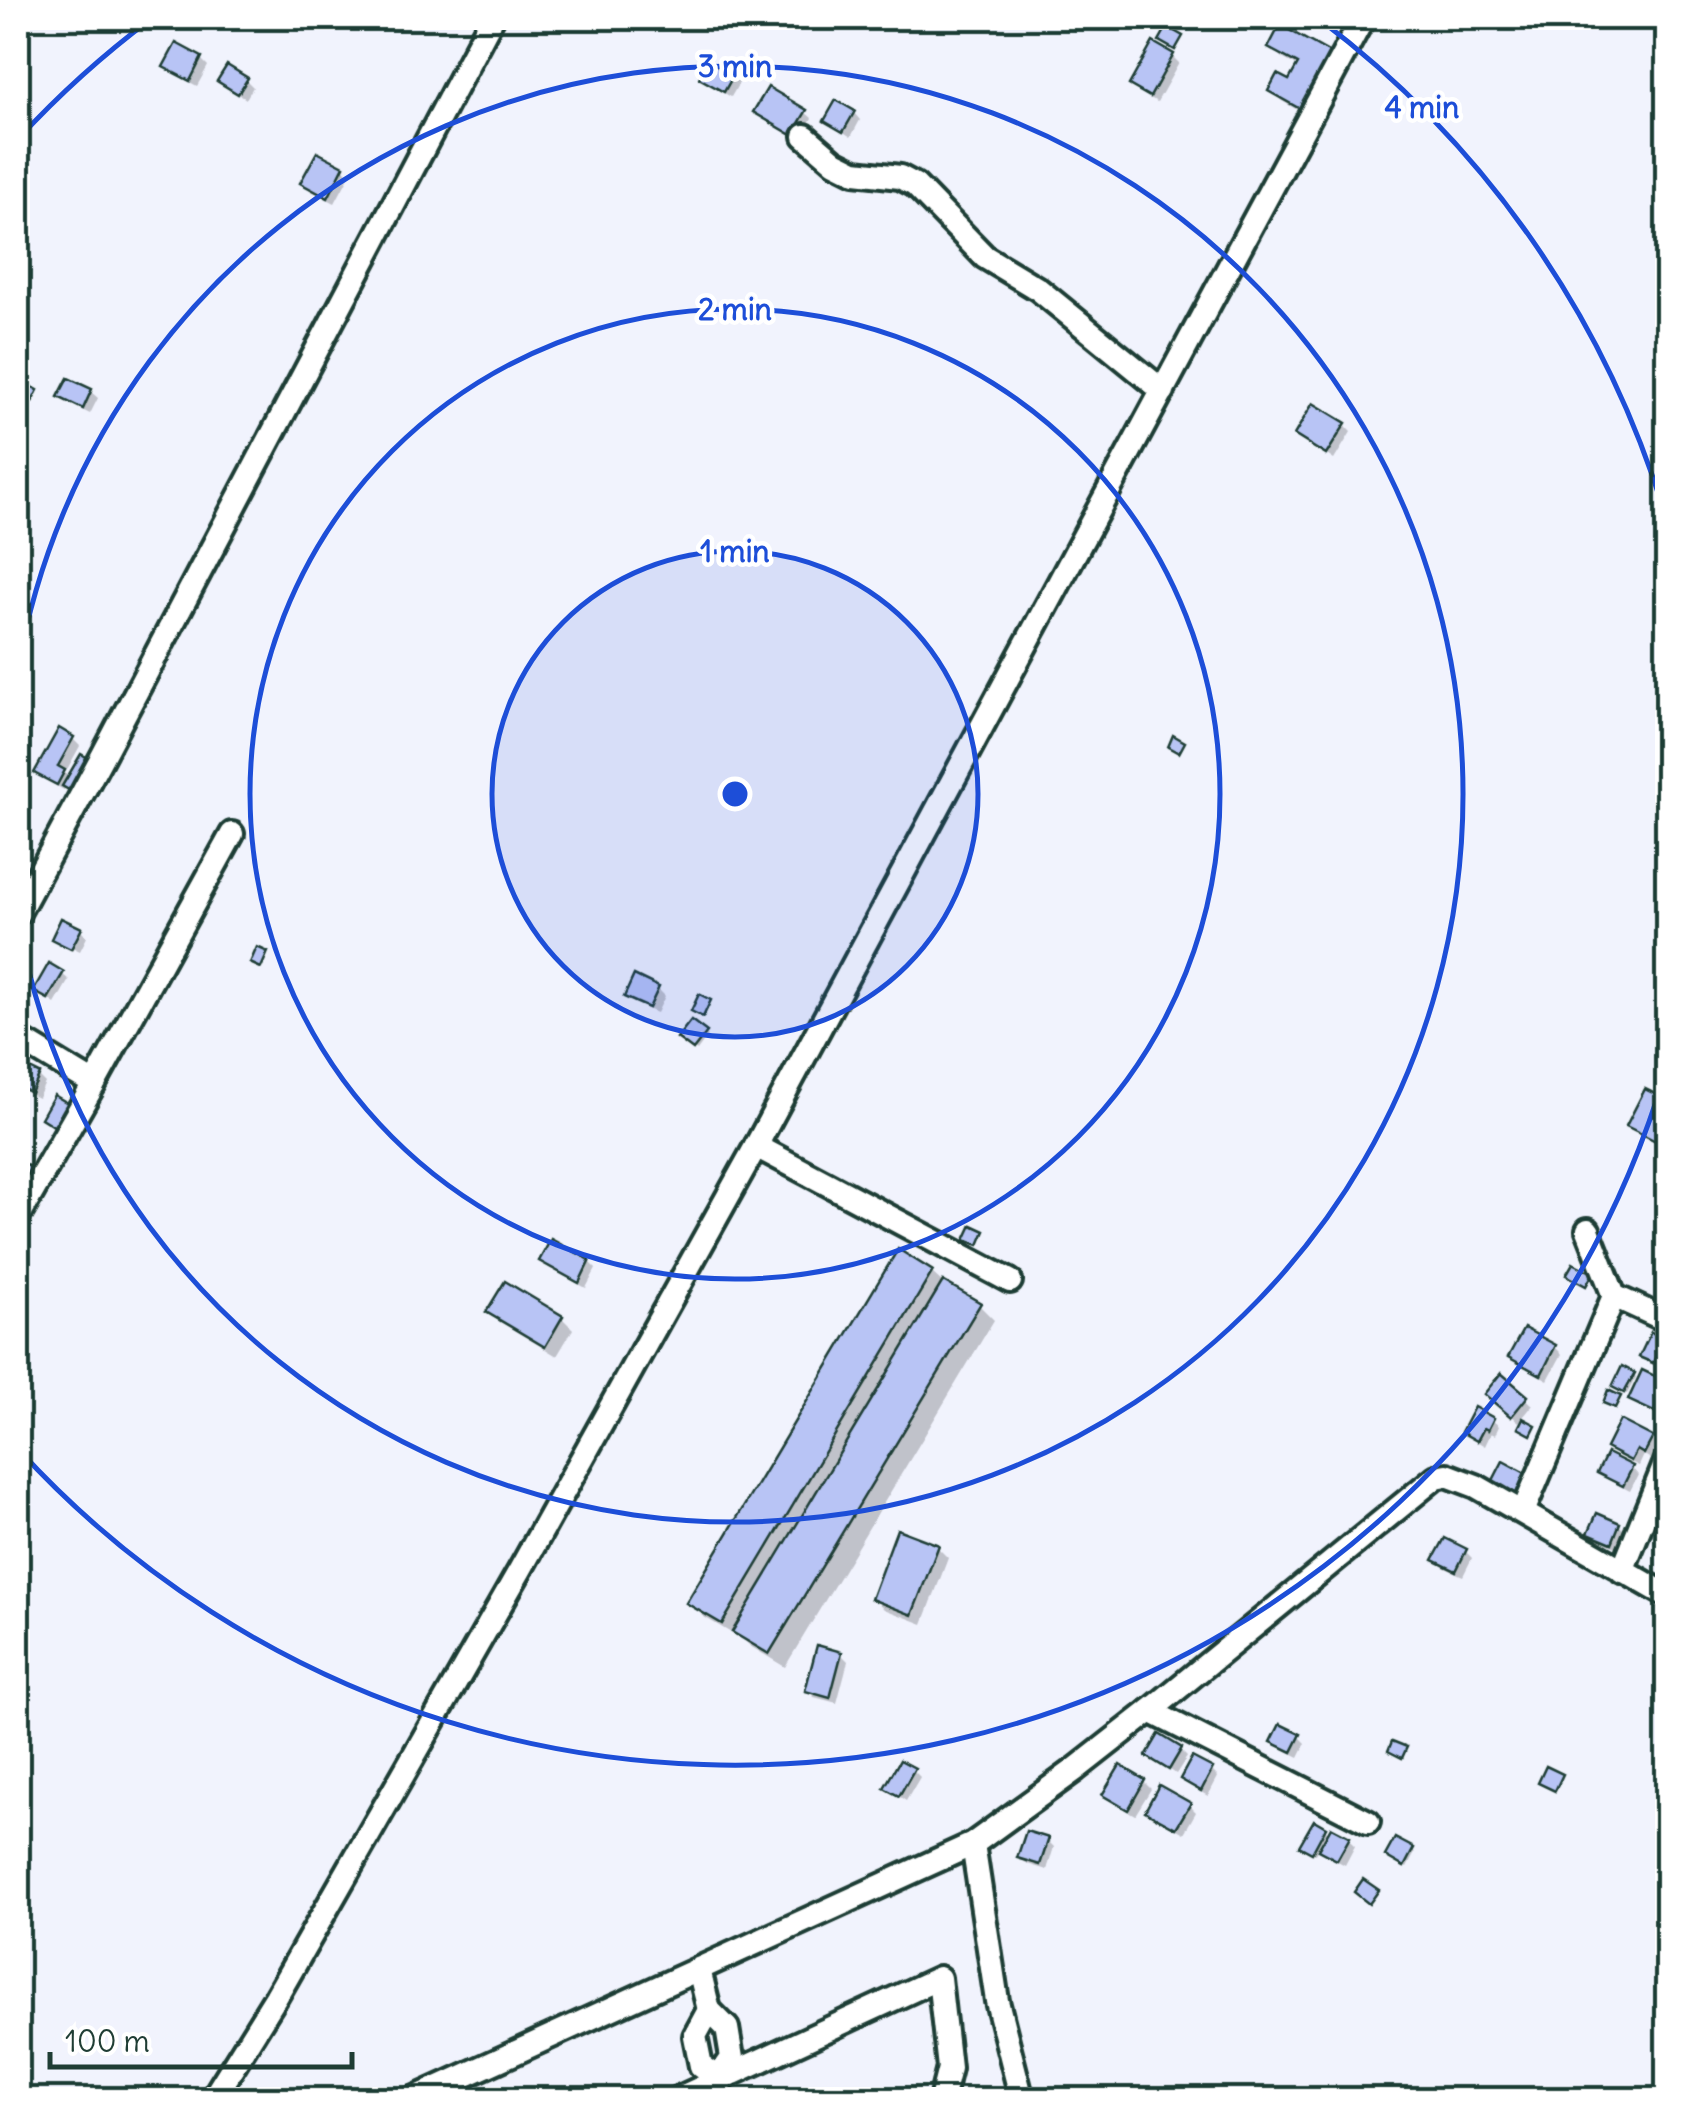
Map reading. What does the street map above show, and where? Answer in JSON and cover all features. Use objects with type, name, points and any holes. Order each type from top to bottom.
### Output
[{"type":"street","points":[[18,912],[492,18]]},
{"type":"street","points":[[212,2100],[276,1997],[520,1570],[756,1146],[1362,18]]},
{"type":"street","points":[[805,136],[854,172],[900,177],[915,185],[985,257],[1038,289],[1163,391]]},
{"type":"street","points":[[18,1217],[232,834]]},
{"type":"street","points":[[18,1038],[94,1084]]},
{"type":"street","points":[[756,1146],[1010,1281]]},
{"type":"street","points":[[1523,1512],[1614,1296],[1588,1230]]},
{"type":"street","points":[[1614,1296],[1668,1320]]},
{"type":"street","points":[[1622,1571],[1668,1457]]},
{"type":"street","points":[[411,2100],[973,1844],[1150,1711],[1436,1477],[1460,1479],[1668,1596]]},
{"type":"street","points":[[1150,1711],[1368,1822]]},
{"type":"street","points":[[973,1844],[996,2001],[1022,2100]]},
{"type":"street","points":[[699,1970],[709,2010],[727,2028],[732,2058],[719,2089]]},
{"type":"street","points":[[675,2100],[719,2089],[939,1978],[949,2068],[937,2097]]},
{"type":"street","points":[[709,2010],[695,2036],[701,2066],[719,2089]]},
{"type":"street","points":[[1008,2100],[1015,2074]]},
{"type":"building","points":[[1280,25],[1332,54],[1302,110],[1268,91],[1277,74],[1289,80],[1298,64],[1268,48]]},
{"type":"building","points":[[1167,27],[1183,36],[1175,50],[1159,41]]},
{"type":"building","points":[[1153,42],[1174,54],[1150,97],[1129,85]]},
{"type":"building","points":[[176,43],[202,57],[190,81],[163,67]]},
{"type":"building","points":[[708,61],[734,74],[724,92],[699,78]]},
{"type":"building","points":[[227,65],[248,78],[238,94],[217,81]]},
{"type":"building","points":[[768,87],[807,110],[792,135],[753,112]]},
{"type":"building","points":[[836,100],[855,111],[843,132],[824,121]]},
{"type":"building","points":[[317,152],[344,166],[328,198],[300,183]]},
{"type":"building","points":[[68,378],[92,389],[83,409],[58,397]]},
{"type":"building","points":[[25,383],[38,390],[32,402],[19,395]]},
{"type":"building","points":[[1313,403],[1346,423],[1326,455],[1294,435]]},
{"type":"building","points":[[59,728],[74,737],[58,766],[65,770],[57,785],[34,773]]},
{"type":"building","points":[[1173,735],[1185,742],[1179,753],[1168,747]]},
{"type":"building","points":[[81,754],[92,760],[74,793],[62,786]]},
{"type":"building","points":[[61,918],[82,928],[71,949],[51,939]]},
{"type":"building","points":[[257,947],[268,952],[261,968],[250,963]]},
{"type":"building","points":[[49,963],[64,972],[48,999],[33,991]]},
{"type":"building","points":[[634,975],[659,987],[649,1008],[624,997]]},
{"type":"building","points":[[699,994],[711,1000],[703,1017],[691,1011]]},
{"type":"building","points":[[691,1020],[707,1032],[693,1050],[677,1038]]},
{"type":"building","points":[[18,1063],[40,1074],[31,1093],[18,1086]]},
{"type":"building","points":[[1645,1089],[1668,1100],[1668,1138],[1664,1145],[1626,1126]]},
{"type":"building","points":[[54,1095],[71,1105],[57,1128],[41,1118]]},
{"type":"building","points":[[18,1160],[33,1169],[25,1183],[18,1178]]},
{"type":"building","points":[[972,1225],[985,1231],[979,1245],[965,1240]]},
{"type":"building","points":[[551,1239],[590,1260],[579,1283],[539,1261]]},
{"type":"building","points":[[898,1249],[933,1271],[722,1624],[686,1603]]},
{"type":"building","points":[[1573,1263],[1593,1273],[1586,1286],[1566,1275]]},
{"type":"building","points":[[505,1281],[563,1316],[545,1347],[486,1312]]},
{"type":"building","points":[[943,1281],[981,1303],[769,1654],[732,1632]]},
{"type":"building","points":[[1524,1328],[1556,1345],[1541,1375],[1508,1357]]},
{"type":"building","points":[[1651,1332],[1666,1339],[1663,1347],[1668,1349],[1664,1359],[1656,1356],[1653,1363],[1639,1357]]},
{"type":"building","points":[[1622,1366],[1635,1373],[1624,1393],[1612,1387]]},
{"type":"building","points":[[1642,1370],[1668,1382],[1654,1412],[1628,1400]]},
{"type":"building","points":[[1501,1373],[1528,1396],[1511,1417],[1484,1394]]},
{"type":"building","points":[[1608,1390],[1621,1396],[1615,1408],[1603,1403]]},
{"type":"building","points":[[1474,1407],[1494,1418],[1477,1441],[1461,1432]]},
{"type":"building","points":[[1523,1418],[1536,1425],[1531,1435],[1518,1428]]},
{"type":"building","points":[[1620,1420],[1653,1437],[1644,1454],[1637,1450],[1631,1461],[1606,1448]]},
{"type":"building","points":[[1607,1453],[1633,1466],[1623,1486],[1597,1473]]},
{"type":"building","points":[[1503,1461],[1527,1474],[1511,1503],[1488,1490]]},
{"type":"building","points":[[1597,1513],[1620,1523],[1612,1543],[1588,1533]]},
{"type":"building","points":[[897,1529],[939,1545],[912,1615],[871,1599]]},
{"type":"building","points":[[1445,1538],[1467,1549],[1456,1571],[1433,1560]]},
{"type":"building","points":[[817,1645],[842,1652],[830,1698],[805,1691]]},
{"type":"building","points":[[1280,1724],[1301,1734],[1292,1752],[1271,1742]]},
{"type":"building","points":[[1159,1734],[1182,1748],[1169,1770],[1146,1756]]},
{"type":"building","points":[[1392,1741],[1407,1747],[1402,1758],[1388,1751]]},
{"type":"building","points":[[1192,1757],[1213,1768],[1201,1791],[1180,1779]]},
{"type":"building","points":[[900,1760],[915,1768],[899,1796],[884,1788]]},
{"type":"building","points":[[1120,1765],[1145,1780],[1128,1810],[1102,1795]]},
{"type":"building","points":[[1546,1766],[1563,1774],[1555,1791],[1538,1783]]},
{"type":"building","points":[[1159,1785],[1191,1803],[1176,1828],[1145,1811]]},
{"type":"building","points":[[1314,1820],[1326,1827],[1312,1853],[1299,1846]]},
{"type":"building","points":[[1331,1827],[1350,1837],[1337,1860],[1318,1850]]},
{"type":"building","points":[[1026,1831],[1049,1838],[1040,1865],[1017,1858]]},
{"type":"building","points":[[1395,1838],[1414,1848],[1404,1867],[1385,1856]]},
{"type":"building","points":[[1363,1879],[1379,1890],[1369,1904],[1354,1892]]}]
